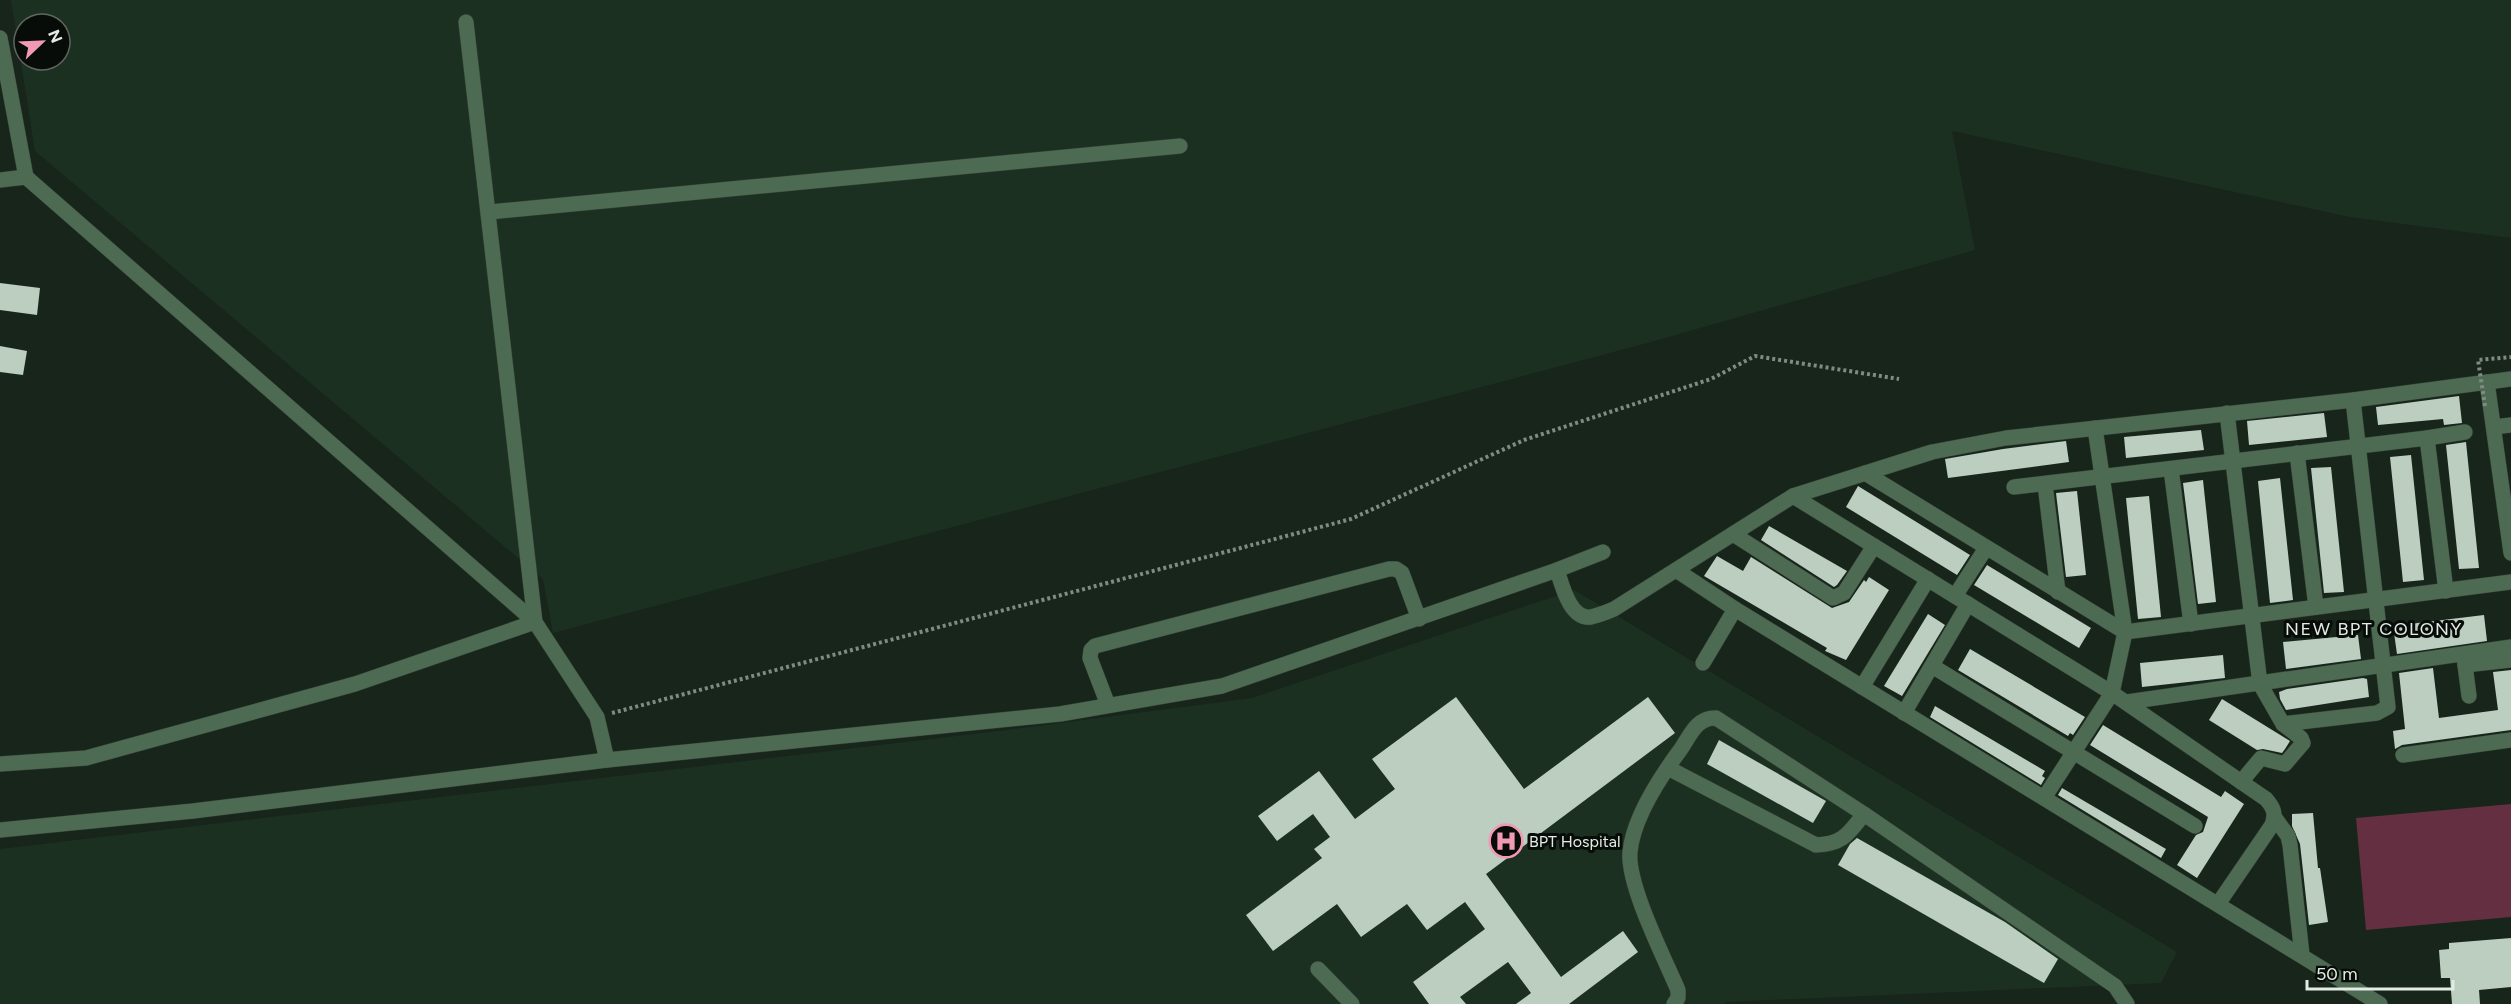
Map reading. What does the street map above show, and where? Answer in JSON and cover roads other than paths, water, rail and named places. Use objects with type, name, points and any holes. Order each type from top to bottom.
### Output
[{"type":"street","points":[[466,22],[535,622]]},
{"type":"street","points":[[0,38],[26,177],[535,622],[597,717],[607,760]]},
{"type":"street","points":[[489,212],[1180,146]]},
{"type":"street","points":[[0,180],[26,177]]},
{"type":"street","points":[[1557,570],[1572,607],[1583,616],[1590,617],[1614,609],[1793,496],[1932,452],[2006,438],[2353,400],[2511,379]]},
{"type":"street","points":[[2487,382],[2511,553]]},
{"type":"street","points":[[2283,724],[2383,711],[2388,708],[2385,665],[2353,400]]},
{"type":"street","points":[[2227,413],[2260,684],[2283,724],[2301,738],[2303,743],[2285,765],[2264,758],[2259,760],[2241,782]]},
{"type":"street","points":[[2494,427],[2511,425]]},
{"type":"street","points":[[2044,798],[2112,693],[2125,632],[2095,428]]},
{"type":"street","points":[[2014,488],[2465,432]]},
{"type":"street","points":[[2427,438],[2445,591]]},
{"type":"street","points":[[2297,453],[2316,607]]},
{"type":"street","points":[[2171,469],[2191,624]]},
{"type":"street","points":[[1865,473],[2125,632],[2511,582]]},
{"type":"street","points":[[2045,484],[2058,592]]},
{"type":"street","points":[[1793,496],[2127,702],[2266,799],[2274,809],[2275,818],[2288,836],[2302,956]]},
{"type":"street","points":[[1733,534],[1833,598],[1844,593],[1874,546]]},
{"type":"street","points":[[1955,596],[1986,548]]},
{"type":"street","points":[[0,830],[193,811],[607,760],[1060,714],[1222,686],[1419,619],[1603,552]]},
{"type":"street","points":[[1108,705],[1090,658],[1091,650],[1095,646],[1389,568],[1402,573],[1419,619]]},
{"type":"street","points":[[1676,570],[1735,609],[2380,1004]]},
{"type":"street","points":[[1862,687],[1928,579]]},
{"type":"street","points":[[1904,713],[1968,604]]},
{"type":"street","points":[[1703,663],[1735,609]]},
{"type":"street","points":[[0,764],[86,758],[355,684],[535,622]]},
{"type":"street","points":[[2464,660],[2511,647]]},
{"type":"street","points":[[2464,660],[2469,696]]},
{"type":"street","points":[[2127,702],[2385,665],[2464,660],[2511,660]]},
{"type":"street","points":[[1932,666],[2194,826]]},
{"type":"street","points":[[1674,1004],[1678,998],[1678,990],[1631,877],[1630,853],[1635,828],[1668,768],[1699,722],[1708,718],[1716,718],[1864,814],[2115,986],[2127,1004]]},
{"type":"street","points":[[2403,755],[2511,740]]},
{"type":"street","points":[[1668,768],[1816,844],[1831,844],[1845,837],[1864,814]]},
{"type":"street","points":[[2218,904],[2275,818]]},
{"type":"street","points":[[1318,969],[1352,1004]]},
{"type":"place","name":"BPT Hospital","points":[[1506,841]]},
{"type":"district","name":"NEW BPT COLONY","points":[[2374,629]]}]
